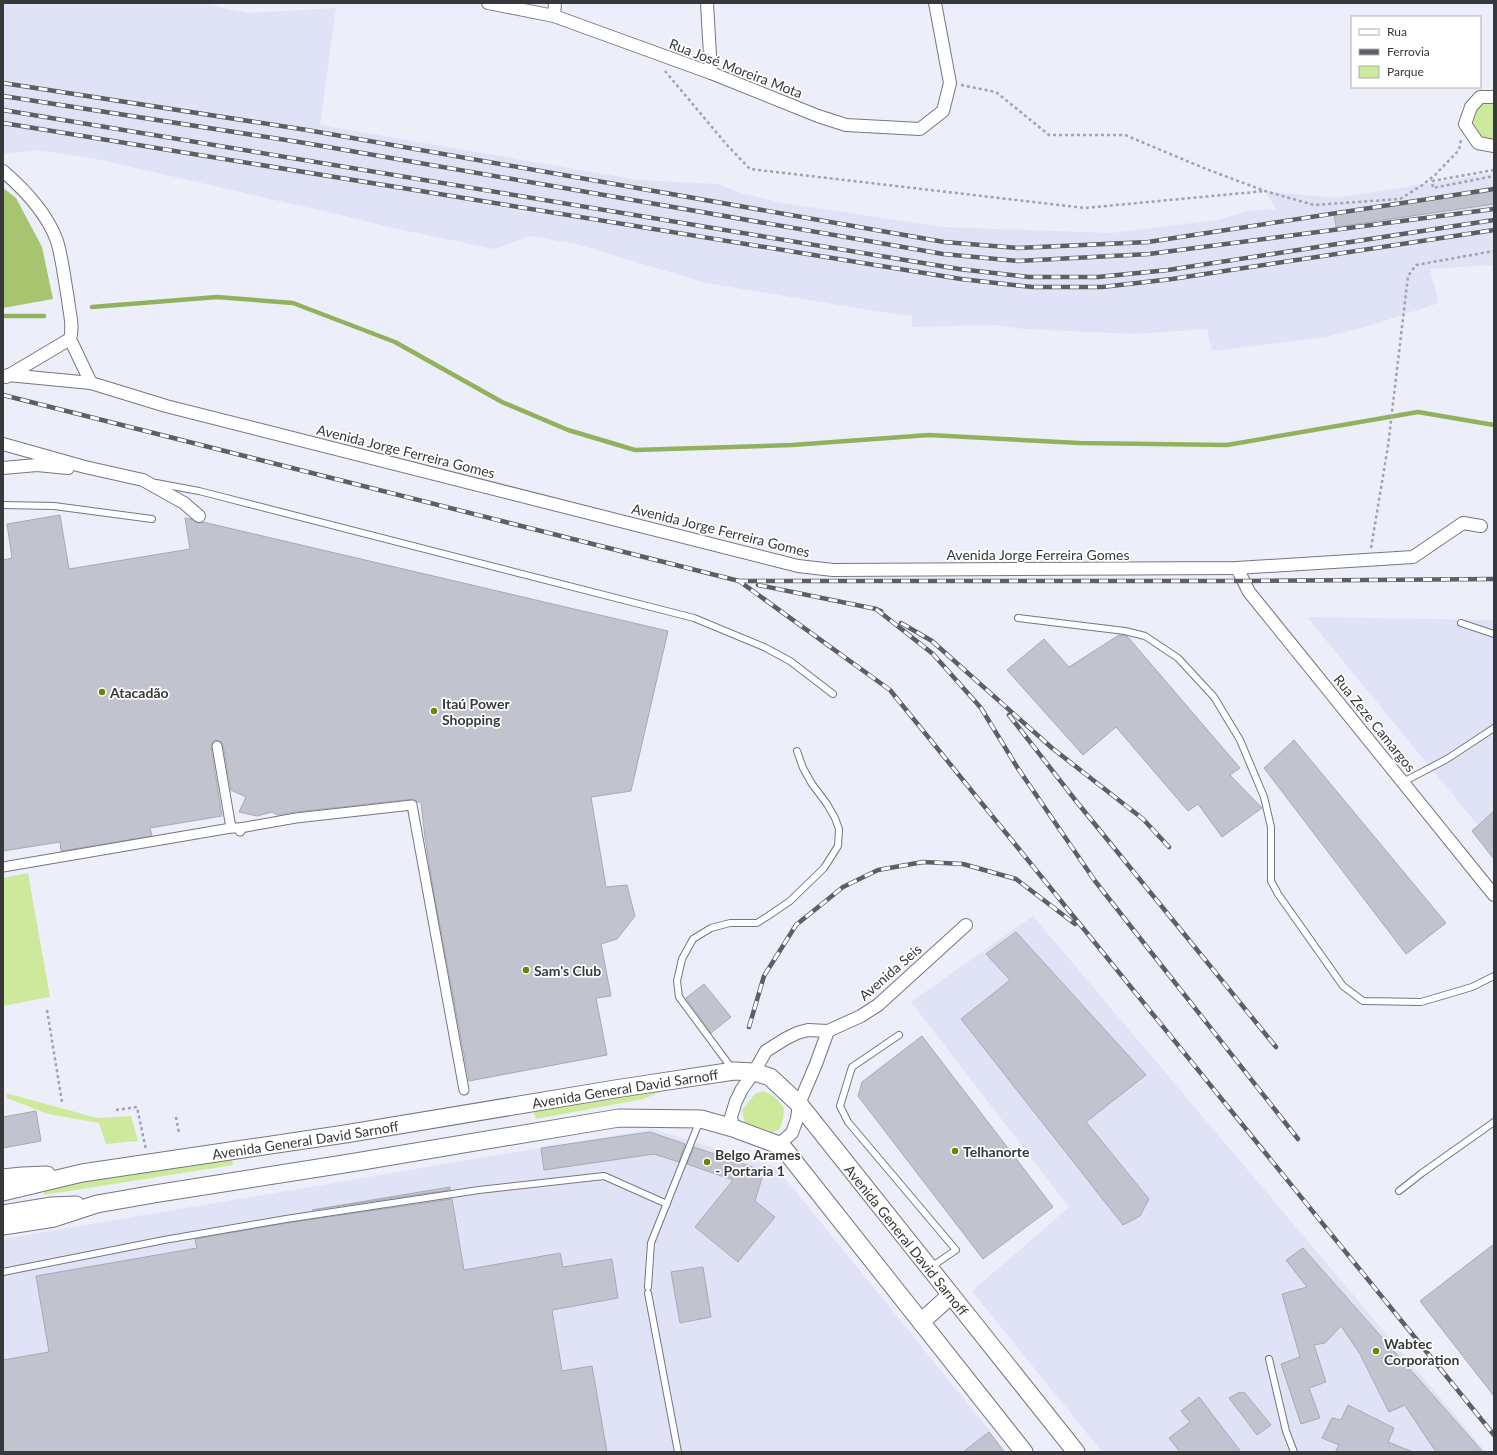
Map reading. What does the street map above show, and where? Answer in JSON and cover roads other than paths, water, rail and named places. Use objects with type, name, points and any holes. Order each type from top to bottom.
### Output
[{"type":"main road","name":"Avenida General David Sarnoff","points":[[3,1192],[82,1173],[345,1134],[615,1089],[734,1071],[754,1072],[770,1077],[799,1104],[1076,1452]]},
{"type":"main road","name":"Avenida General David Sarnoff","points":[[3,1214],[52,1206],[97,1204],[619,1118],[700,1119],[733,1128],[776,1144],[785,1150],[1024,1452]]},
{"type":"main road","points":[[3,1178],[82,1173]]},
{"type":"main road","name":"Avenida General David Sarnoff","points":[[3,1226],[54,1218],[97,1204]]},
{"type":"main road","points":[[920,1322],[951,1295]]},
{"type":"street","name":"Rua José Moreira Mota","points":[[488,3],[554,16],[711,73],[818,116],[846,125],[920,129],[943,110],[950,83],[935,3]]},
{"type":"street","points":[[554,16],[555,3]]},
{"type":"street","points":[[708,3],[711,73]]},
{"type":"street","points":[[1494,97],[1480,97],[1470,107],[1465,124],[1478,143],[1494,146]]},
{"type":"street","points":[[3,171],[20,186],[46,218],[57,242],[72,331],[70,338],[91,383]]},
{"type":"street","points":[[6,377],[70,338]]},
{"type":"street","name":"Avenida Jorge Ferreira Gomes","points":[[6,377],[91,383],[174,408],[798,566],[833,570],[908,571],[1237,568],[1413,557],[1463,523],[1481,526]]},
{"type":"street","points":[[3,444],[85,467],[142,480],[184,503],[199,516]]},
{"type":"street","points":[[3,468],[37,465],[70,468],[85,467]]},
{"type":"street","name":"Rua Zeze Camargos","points":[[1237,568],[1249,592],[1494,895]]},
{"type":"street","points":[[218,746],[237,829]]},
{"type":"street","points":[[3,867],[296,818],[412,805],[464,1090]]},
{"type":"street","name":"Avenida Seis","points":[[733,1128],[731,1117],[736,1101],[766,1052],[797,1033],[808,1030],[828,1031],[861,1016],[878,1005],[966,924]]},
{"type":"street","points":[[776,1144],[784,1140],[792,1133],[797,1119],[799,1104],[828,1031]]},
{"type":"lane","points":[[142,480],[207,493],[694,618],[764,648],[790,661],[833,694]]},
{"type":"lane","points":[[3,506],[54,506],[152,519]]},
{"type":"lane","points":[[1018,618],[1114,629],[1145,636],[1178,658],[1214,698],[1240,740],[1264,797],[1271,827],[1271,881],[1278,894],[1343,986],[1363,1001],[1421,1002],[1472,988],[1494,976]]},
{"type":"lane","points":[[1461,623],[1494,634]]},
{"type":"lane","points":[[1403,782],[1446,759],[1494,728]]},
{"type":"lane","points":[[734,1071],[679,997],[677,981],[682,959],[694,939],[711,928],[730,923],[757,923],[768,916],[790,901],[824,868],[838,846],[839,829],[835,818],[812,784],[797,751]]},
{"type":"lane","points":[[899,1035],[852,1067],[840,1106],[848,1122],[956,1250],[930,1268]]},
{"type":"lane","points":[[678,1452],[648,1290],[651,1243],[700,1119]]},
{"type":"lane","points":[[1399,1191],[1494,1122]]},
{"type":"lane","points":[[3,1272],[164,1240],[286,1219],[479,1190],[596,1176],[604,1176],[667,1204]]},
{"type":"lane","points":[[1269,1359],[1286,1431],[1294,1452]]},
{"type":"waterway","points":[[92,307],[217,297],[293,303],[395,342],[502,402],[568,430],[635,450],[792,445],[929,435],[1079,443],[1227,445],[1418,412],[1494,425]]},
{"type":"waterway","points":[[3,316],[44,316]]},
{"type":"railway","points":[[3,83],[307,130],[944,242],[1018,248],[1148,242],[1494,189]]},
{"type":"railway","points":[[3,96],[305,143],[943,254],[1018,261],[1149,254],[1494,209]]},
{"type":"railway","points":[[3,110],[959,269],[1029,277],[1098,277],[1168,270],[1494,220]]},
{"type":"railway","points":[[3,123],[961,279],[1032,287],[1102,287],[1172,279],[1494,230]]},
{"type":"railway","points":[[3,395],[739,581],[890,690],[1494,1435]]},
{"type":"railway","points":[[739,581],[1243,581],[1494,579]]},
{"type":"railway","points":[[758,585],[881,611]]},
{"type":"railway","points":[[876,609],[933,654],[981,708],[1017,767],[1095,881],[1298,1139]]},
{"type":"railway","points":[[901,623],[932,641],[1052,748],[1143,819],[1169,847]]},
{"type":"railway","points":[[1009,715],[1076,801],[1276,1047]]},
{"type":"railway","points":[[749,1027],[764,976],[796,925],[843,887],[878,870],[923,862],[963,864],[1016,879],[1075,924]]},
{"type":"place","name":"Atacadão","points":[[102,692]]},
{"type":"place","name":"Itaú Power Shopping","points":[[434,711]]},
{"type":"place","name":"Sam's Club","points":[[526,970]]},
{"type":"place","name":"Telhanorte","points":[[955,1151]]},
{"type":"place","name":"Belgo Arames - Portaria 1","points":[[707,1162]]},
{"type":"place","name":"Wabtec Corporation","points":[[1376,1351]]}]
